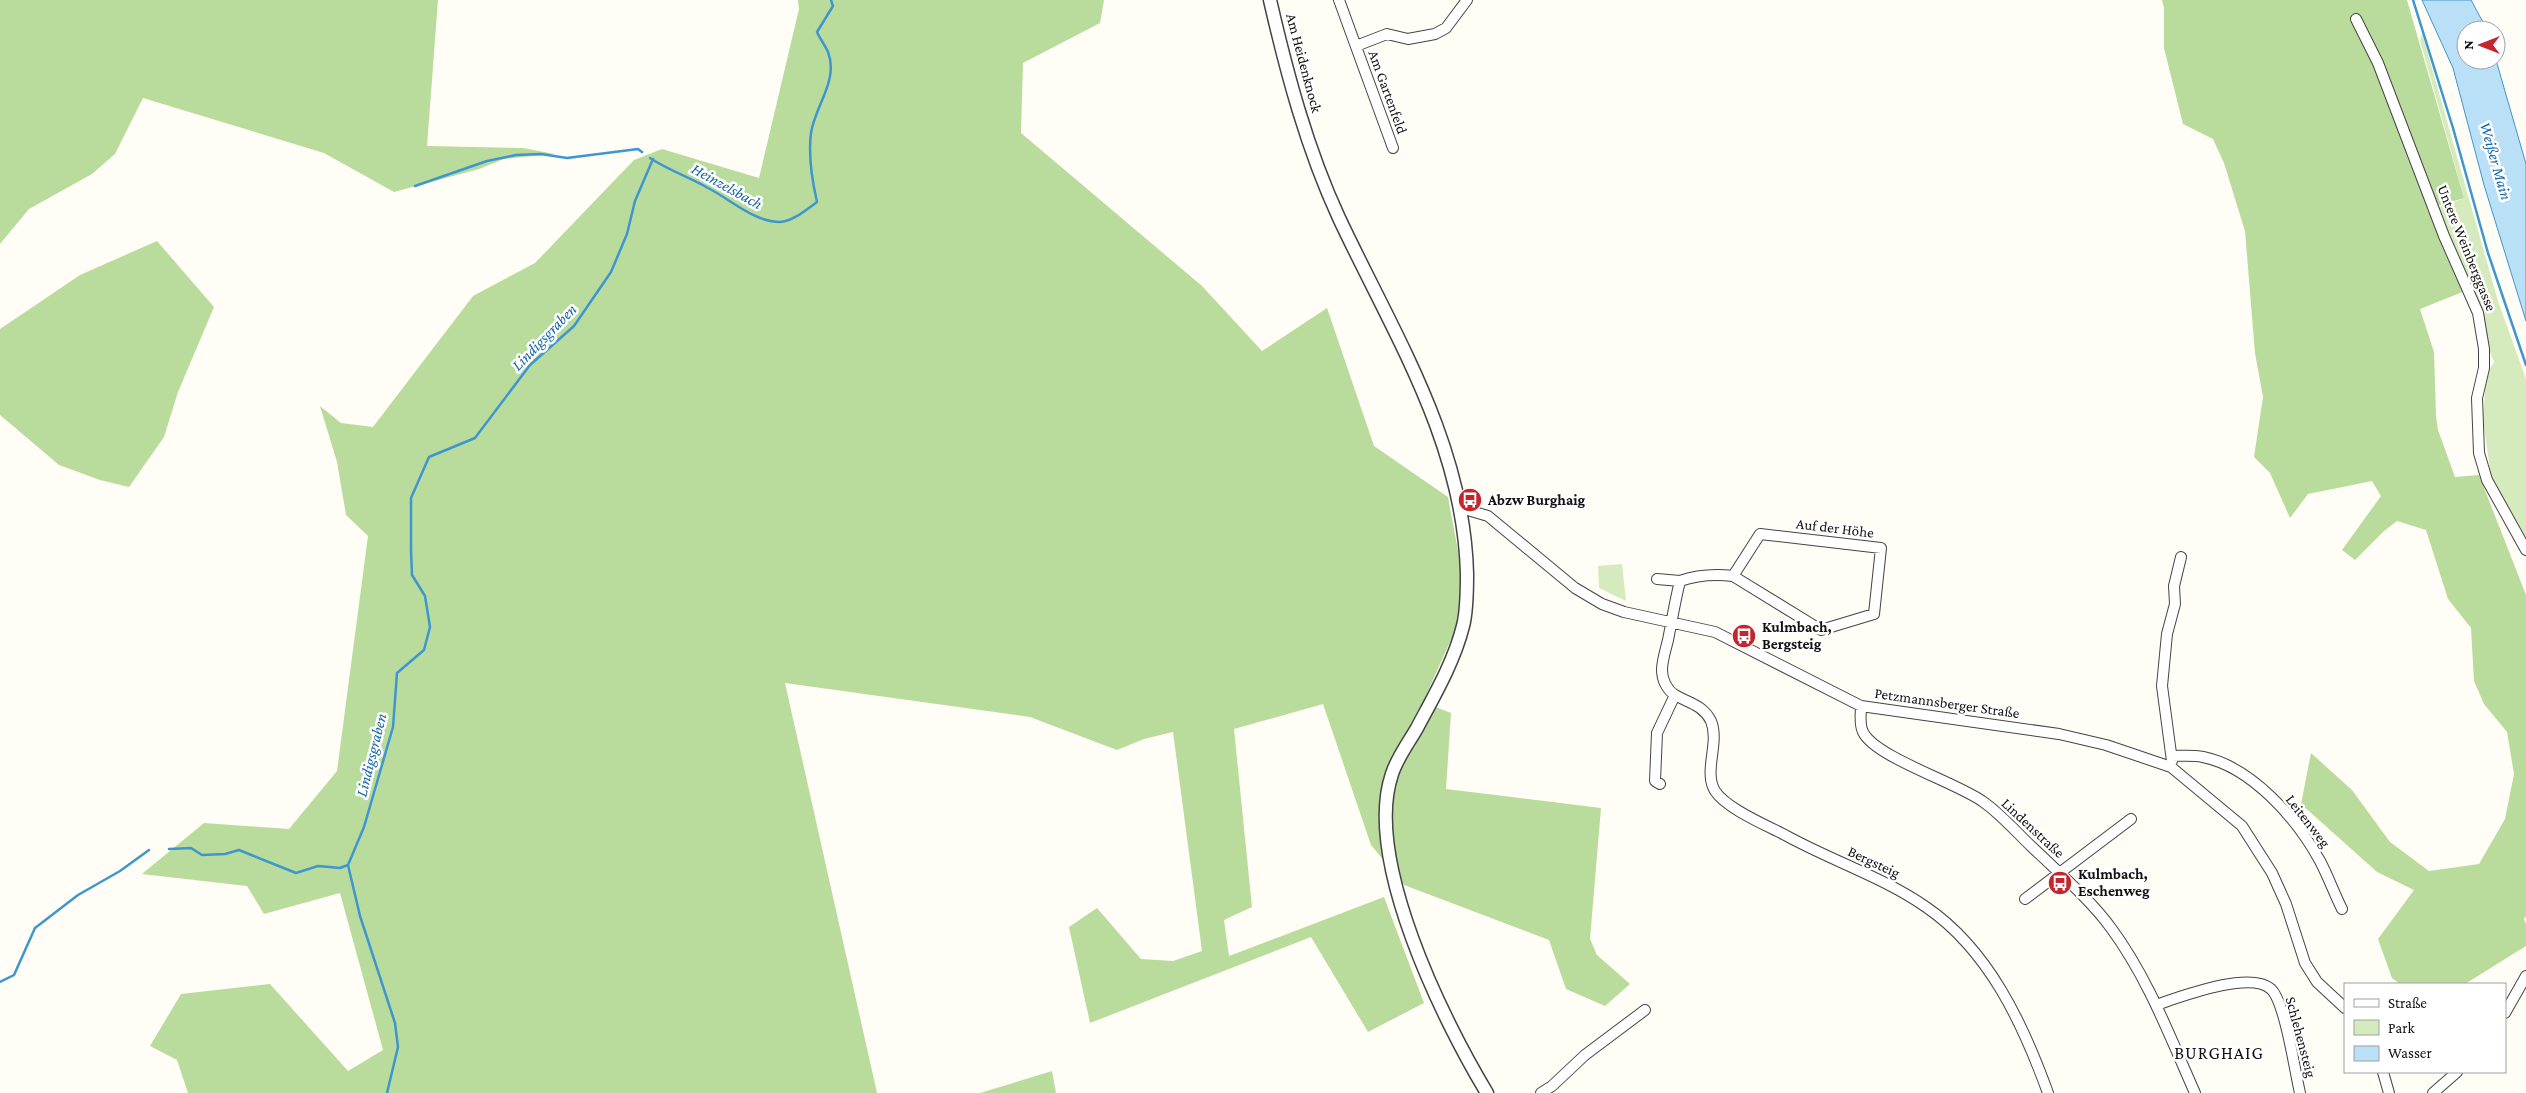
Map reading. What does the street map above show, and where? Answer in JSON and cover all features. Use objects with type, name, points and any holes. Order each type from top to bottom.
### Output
[{"type":"street","name":"Am Heidenknock","points":[[1270,0],[1306,134],[1336,211],[1441,432],[1462,508],[1467,574],[1464,625],[1446,672],[1392,772],[1386,800],[1388,846],[1404,916],[1460,1049],[1487,1093]]},
{"type":"street","name":"Am Gartenfeld","points":[[1339,0],[1392,148]]},
{"type":"street","name":"Am Gartenfeld","points":[[1356,46],[1387,34],[1408,39],[1435,34],[1446,28],[1467,0]]},
{"type":"street","name":"Untere Weinberggasse","points":[[2356,19],[2378,63],[2444,236],[2478,313],[2484,349],[2484,368],[2477,398],[2479,453],[2487,480],[2526,550]]},
{"type":"street","name":"Petzmannsberger Straße","points":[[1462,508],[1488,516],[1575,588],[1602,604],[1624,612],[1672,621],[1715,632],[1862,706],[2059,734],[2106,745],[2171,767],[2242,826],[2272,873],[2286,904],[2305,963],[2317,982],[2344,1007]]},
{"type":"street","name":"Auf der Höhe","points":[[1760,534],[1881,548],[1874,614],[1821,630],[1733,576],[1760,534]]},
{"type":"street","points":[[2171,767],[2172,756],[2162,700],[2162,686],[2168,634],[2175,604],[2174,586],[2181,557]]},
{"type":"street","points":[[1657,579],[1680,581],[1690,578],[1733,576]]},
{"type":"street","points":[[1660,784],[1655,781],[1656,733],[1675,695],[1665,685],[1662,669],[1680,581]]},
{"type":"street","name":"Bergsteig","points":[[1675,695],[1689,700],[1705,711],[1711,722],[1714,733],[1712,785],[1716,793],[1728,803],[1799,843],[1900,891],[1926,906],[1953,927],[1995,981],[2016,1015],[2033,1052],[2048,1093]]},
{"type":"street","name":"Lindenstraße","points":[[1862,706],[1860,726],[1873,745],[1894,757],[1955,785],[1984,802],[2060,874],[2110,927],[2132,960],[2156,1005],[2195,1093]]},
{"type":"street","name":"Leitenweg","points":[[2172,756],[2194,756],[2220,762],[2251,780],[2283,807],[2319,860],[2342,909]]},
{"type":"street","points":[[2025,899],[2131,819]]},
{"type":"street","points":[[2506,1011],[2526,976]]},
{"type":"street","name":"Schlehensteig","points":[[2156,1005],[2188,994],[2237,983],[2251,982],[2266,986],[2274,993],[2284,1022],[2300,1093]]},
{"type":"street","points":[[1541,1093],[1555,1090],[1585,1055],[1645,1010]]},
{"type":"street","points":[[2382,1073],[2389,1093]]},
{"type":"street","points":[[2434,1093],[2456,1073]]},
{"type":"green space","points":[[0,0],[438,0],[427,146],[523,148],[555,154],[504,159],[479,169],[394,192],[324,153],[143,98],[115,154],[92,174],[29,209],[0,244]]},
{"type":"green space","points":[[798,0],[1104,0],[1100,23],[1023,63],[1021,133],[1202,286],[1262,351],[1327,308],[1374,446],[1448,497],[1461,567],[1459,622],[1423,702],[1451,713],[1446,789],[1601,808],[1590,939],[1597,955],[1630,984],[1605,1006],[1566,989],[1549,940],[1404,885],[1371,845],[1323,704],[1234,729],[1252,907],[1224,920],[1229,956],[1384,897],[1424,1003],[1368,1032],[1311,937],[1090,1023],[1069,927],[1097,908],[1141,959],[1173,961],[1202,951],[1173,732],[1144,739],[1117,750],[1030,717],[785,683],[877,1093],[188,1093],[177,1060],[150,1046],[181,994],[270,984],[348,1071],[383,1050],[340,893],[264,914],[247,886],[142,874],[204,823],[289,829],[337,771],[368,536],[346,515],[337,462],[320,406],[341,423],[373,427],[473,296],[535,263],[634,160],[662,149],[759,178],[799,9]]},
{"type":"green space","points":[[2162,0],[2407,0],[2464,198],[2427,209],[2465,291],[2420,309],[2434,352],[2438,430],[2455,477],[2479,475],[2526,595],[2526,916],[2524,919],[2526,924],[2526,946],[2467,983],[2399,983],[2392,978],[2378,939],[2414,890],[2377,872],[2301,804],[2311,753],[2352,790],[2390,842],[2429,871],[2479,864],[2505,819],[2514,774],[2507,732],[2484,704],[2474,681],[2471,628],[2448,599],[2426,530],[2397,521],[2384,531],[2355,560],[2342,550],[2381,496],[2372,481],[2308,494],[2290,518],[2270,473],[2254,457],[2263,397],[2255,353],[2245,231],[2224,163],[2213,139],[2183,124],[2164,48],[2164,8]]},
{"type":"green space","points":[[2422,33],[2498,301],[2526,379],[2526,540],[2491,477],[2483,419],[2486,375],[2494,362],[2434,209],[2464,198],[2420,40]]},
{"type":"green space","points":[[157,241],[214,307],[178,392],[164,437],[129,487],[100,480],[59,465],[0,415],[0,329],[80,275]]},
{"type":"green space","points":[[1622,564],[1626,601],[1599,588],[1598,566]]},
{"type":"green space","points":[[1052,1071],[1056,1093],[980,1093]]},
{"type":"water","name":"Weißer Main","points":[[2422,0],[2471,0],[2482,20],[2456,20],[2456,70],[2499,70],[2526,164],[2526,321],[2484,185],[2453,68]]},
{"type":"waterway","name":"Heinzelsbach","points":[[650,158],[708,188],[752,214],[770,221],[780,222],[789,220],[817,202],[811,168],[811,133],[831,73],[831,62],[828,52],[817,32],[833,6],[831,0]]},
{"type":"waterway","points":[[2413,0],[2453,128],[2488,253],[2526,365]]},
{"type":"waterway","name":"Heinzelsbach","points":[[415,186],[487,161],[516,155],[541,154],[567,158],[638,149],[642,152]]},
{"type":"waterway","name":"Lindigsgraben","points":[[387,1093],[398,1047],[395,1023],[360,916],[348,865],[364,827],[393,727],[397,673],[424,650],[430,627],[425,596],[412,575],[411,498],[429,457],[475,438],[530,365],[574,326],[611,272],[627,234],[635,201],[653,159]]},
{"type":"waterway","points":[[169,849],[191,848],[202,855],[225,854],[239,850],[296,873],[318,866],[340,868],[348,865]]},
{"type":"waterway","points":[[0,982],[14,975],[35,928],[78,895],[120,871],[149,850]]},
{"type":"place","name":"Abzw Burghaig","points":[[1470,500]]},
{"type":"place","name":"Kulmbach, Bergsteig","points":[[1744,636]]},
{"type":"place","name":"Kulmbach, Eschenweg","points":[[2060,883]]},
{"type":"district","name":"BURGHAIG","points":[[2219,1053]]}]
